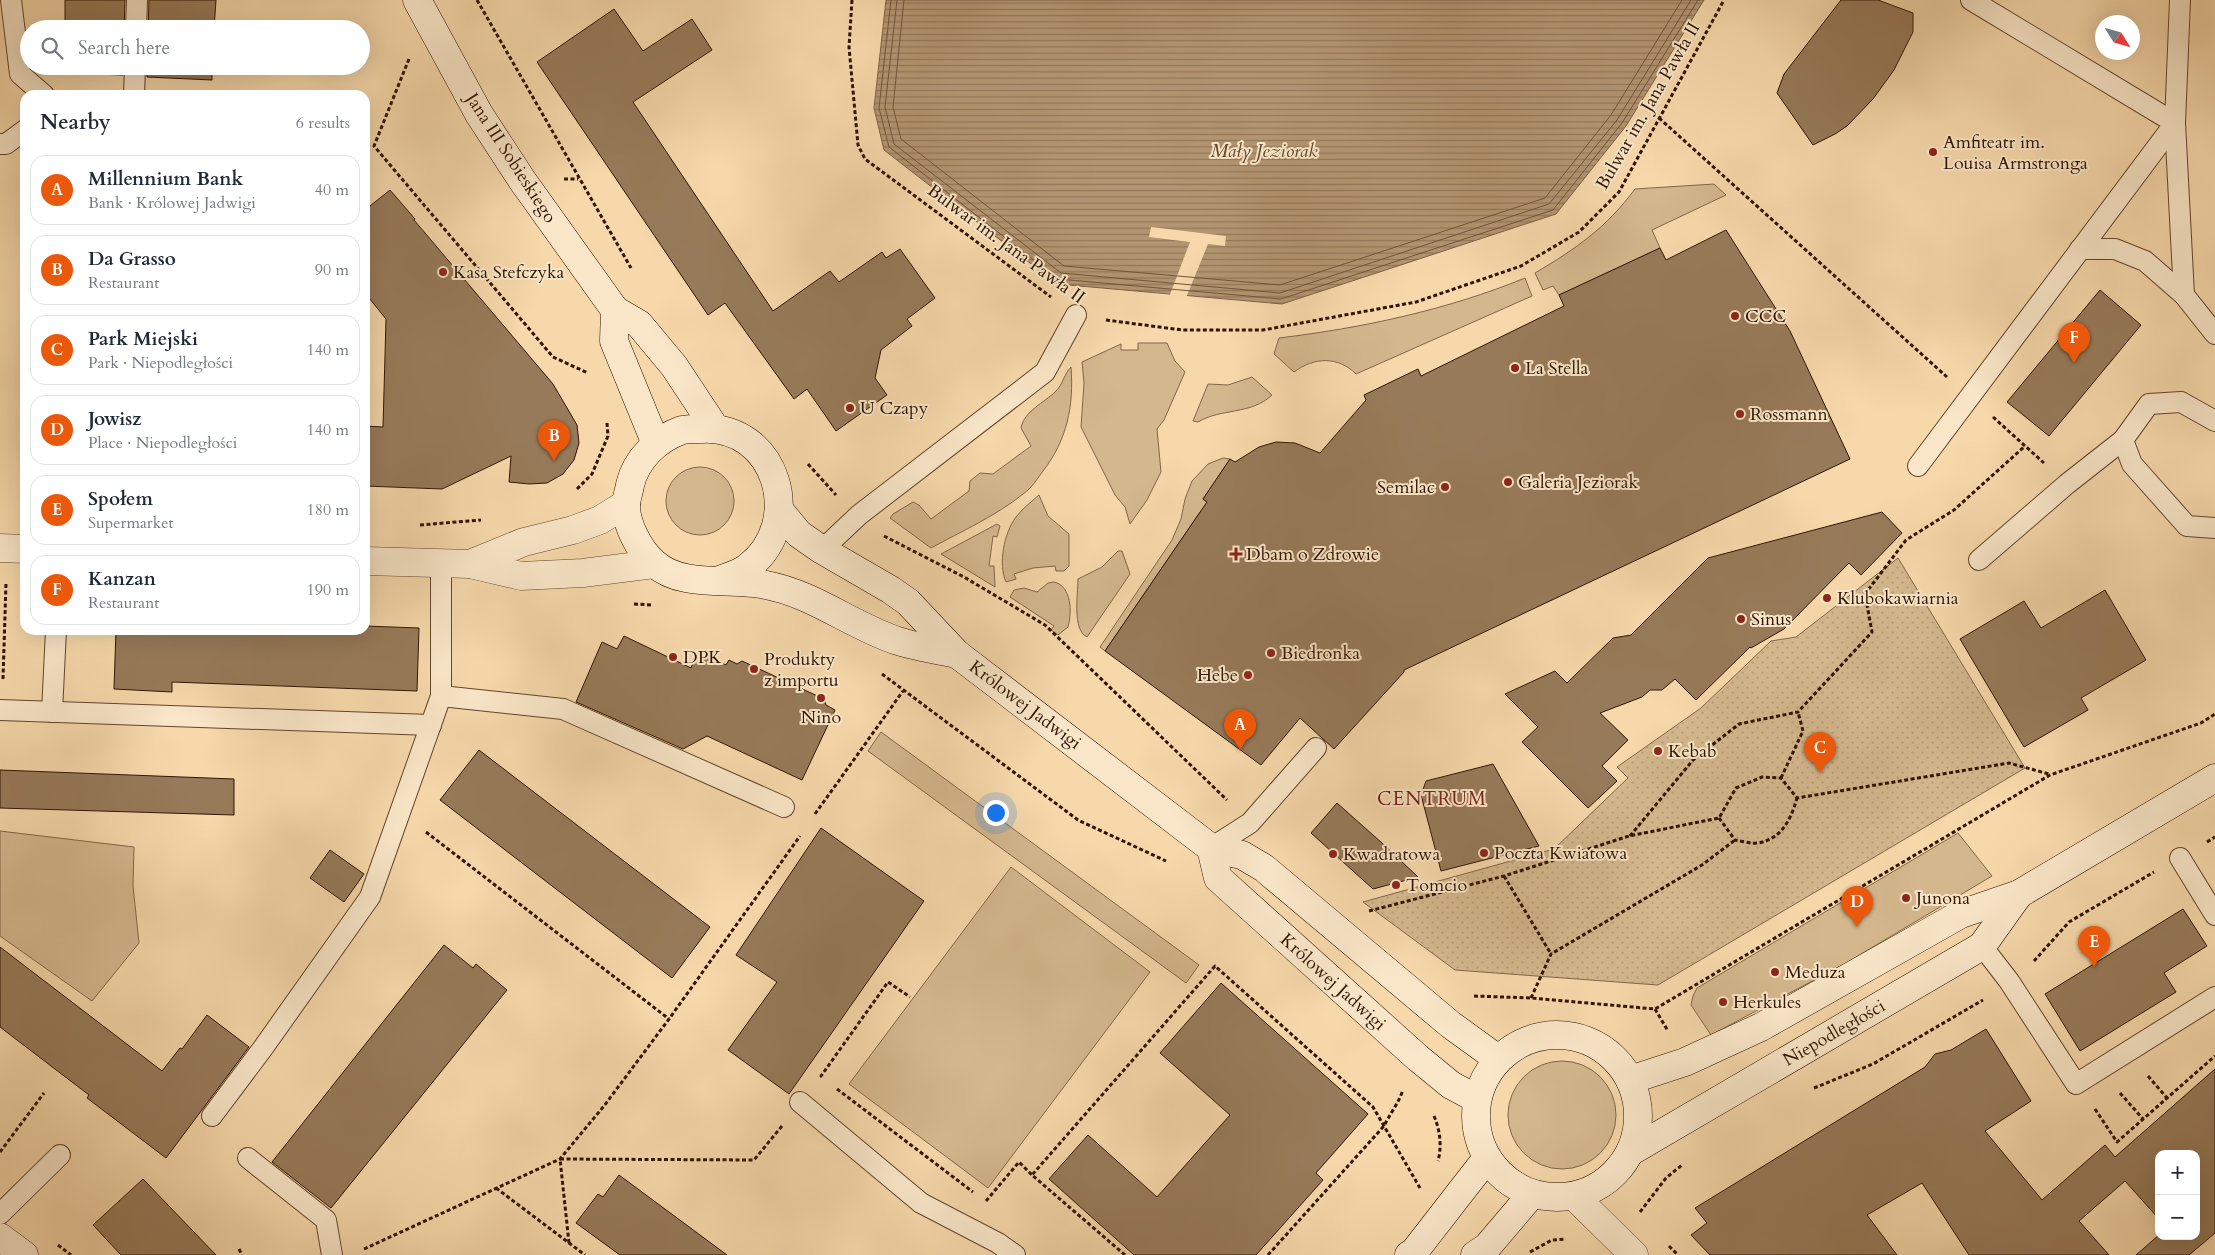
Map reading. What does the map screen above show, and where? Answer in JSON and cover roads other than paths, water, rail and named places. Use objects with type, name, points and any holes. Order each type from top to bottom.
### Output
[{"type":"street","name":"Jana III Sobieskiego","points":[[417,0],[479,114],[522,180],[614,310],[639,324],[674,366],[715,428]]},
{"type":"street","points":[[614,310],[614,341],[656,444]]},
{"type":"street","points":[[715,428],[742,437],[764,456],[777,482],[780,511],[770,544],[747,568],[717,581],[684,579],[654,564],[633,538],[626,504],[634,471],[656,444],[684,430],[715,428]]},
{"type":"street","points":[[470,564],[524,542],[573,530],[600,520],[626,504]]},
{"type":"street","name":"Królowej Jadwigi","points":[[780,511],[799,534],[908,602],[957,654],[1211,848],[1242,855],[1264,868],[1451,1025],[1498,1059]]},
{"type":"street","points":[[0,548],[20,549]]},
{"type":"street","points":[[370,561],[470,564],[521,576],[582,573],[654,564]]},
{"type":"street","name":"Królowej Jadwigi","points":[[717,581],[744,581],[768,585],[815,601],[898,641],[957,654]]},
{"type":"street","name":"Niepodległości","points":[[1630,1080],[1685,1062],[1761,1027],[1961,914],[2019,894],[2215,778]]},
{"type":"street","name":"Królowej Jadwigi","points":[[1211,848],[1218,878],[1418,1058],[1452,1086],[1477,1099]]},
{"type":"street","name":"Niepodległości","points":[[1630,1152],[1982,946],[2019,894]]},
{"type":"street","points":[[1550,1035],[1570,1035],[1588,1040],[1605,1050],[1619,1063],[1630,1080],[1636,1097],[1638,1116],[1636,1134],[1630,1152],[1620,1167],[1607,1180],[1592,1190],[1574,1196],[1553,1197],[1532,1194],[1507,1179],[1487,1158],[1479,1140],[1475,1119],[1477,1099],[1485,1078],[1498,1059],[1513,1047],[1531,1038],[1550,1035]]},
{"type":"street","points":[[1409,1255],[1414,1252],[1487,1158]]},
{"type":"street","points":[[1475,1255],[1487,1247],[1532,1194]]},
{"type":"street","points":[[1574,1196],[1634,1255]]},
{"type":"street","points":[[0,1237],[24,1255]]},
{"type":"lane","points":[[11,0],[20,74]]},
{"type":"lane","points":[[136,20],[137,0]]},
{"type":"lane","points":[[1971,0],[2175,123]]},
{"type":"lane","points":[[2180,0],[2175,123],[2184,295]]},
{"type":"lane","points":[[21,75],[38,90]]},
{"type":"lane","points":[[134,90],[135,75]]},
{"type":"lane","points":[[1918,466],[2175,123]]},
{"type":"lane","points":[[0,144],[6,144],[20,134]]},
{"type":"lane","points":[[2080,249],[2115,249],[2146,261],[2184,295],[2215,334]]},
{"type":"lane","points":[[822,550],[859,515],[1045,372],[1076,315]]},
{"type":"lane","points":[[1979,560],[2067,484],[2123,440],[2149,404],[2182,402],[2215,420]]},
{"type":"lane","points":[[2123,440],[2132,464],[2187,526],[2215,528]]},
{"type":"lane","points":[[212,1116],[263,1048],[370,897],[441,696],[440,563]]},
{"type":"lane","points":[[52,712],[56,635]]},
{"type":"lane","points":[[441,696],[563,709],[784,807]]},
{"type":"lane","points":[[0,710],[431,726]]},
{"type":"lane","points":[[1211,848],[1250,823],[1316,748]]},
{"type":"lane","points":[[2180,858],[2215,915]]},
{"type":"lane","points":[[1982,946],[2009,982],[2076,1084],[2215,997]]},
{"type":"lane","points":[[800,1102],[921,1203],[998,1243],[1015,1255]]},
{"type":"lane","points":[[0,1214],[60,1155]]},
{"type":"lane","points":[[248,1158],[326,1220],[332,1255]]},
{"type":"water","name":"Mały Jeziorak","points":[[886,0],[1704,0],[1626,126],[1556,214],[1282,304],[1057,284],[884,150],[874,108]]},
{"type":"place","name":"Amfiteatr im. Louisa Armstronga","points":[[1933,152]]},
{"type":"place","name":"Kasa Stefczyka","points":[[443,272]]},
{"type":"place","name":"CCC","points":[[1735,316]]},
{"type":"place","name":"Kanzan","points":[[2074,363]]},
{"type":"place","name":"La Stella","points":[[1515,368]]},
{"type":"place","name":"U Czapy","points":[[850,408]]},
{"type":"place","name":"Rossmann","points":[[1740,414]]},
{"type":"place","name":"Da Grasso","points":[[554,461]]},
{"type":"place","name":"Galeria Jeziorak","points":[[1508,482]]},
{"type":"place","name":"Semilac","points":[[1445,487]]},
{"type":"place","name":"Dbam o Zdrowie","points":[[1236,554]]},
{"type":"place","name":"Klubokawiarnia","points":[[1827,598]]},
{"type":"place","name":"Sinus","points":[[1741,619]]},
{"type":"place","name":"Biedronka","points":[[1271,653]]},
{"type":"place","name":"DPK","points":[[673,657]]},
{"type":"place","name":"Produkty z importu","points":[[754,669]]},
{"type":"place","name":"Hebe","points":[[1248,675]]},
{"type":"place","name":"Nino","points":[[821,698]]},
{"type":"place","name":"Millennium Bank","points":[[1240,750]]},
{"type":"place","name":"Kebab","points":[[1658,751]]},
{"type":"place","name":"Park Miejski","points":[[1820,773]]},
{"type":"place","name":"Poczta Kwiatowa","points":[[1484,853]]},
{"type":"place","name":"Kwadratowa","points":[[1333,854]]},
{"type":"place","name":"Tomcio","points":[[1396,885]]},
{"type":"place","name":"Junona","points":[[1906,898]]},
{"type":"place","name":"Jowisz","points":[[1857,927]]},
{"type":"place","name":"Społem","points":[[2094,967]]},
{"type":"place","name":"Meduza","points":[[1775,972]]},
{"type":"place","name":"Herkules","points":[[1723,1002]]},
{"type":"district","name":"CENTRUM","points":[[1432,799]]}]
